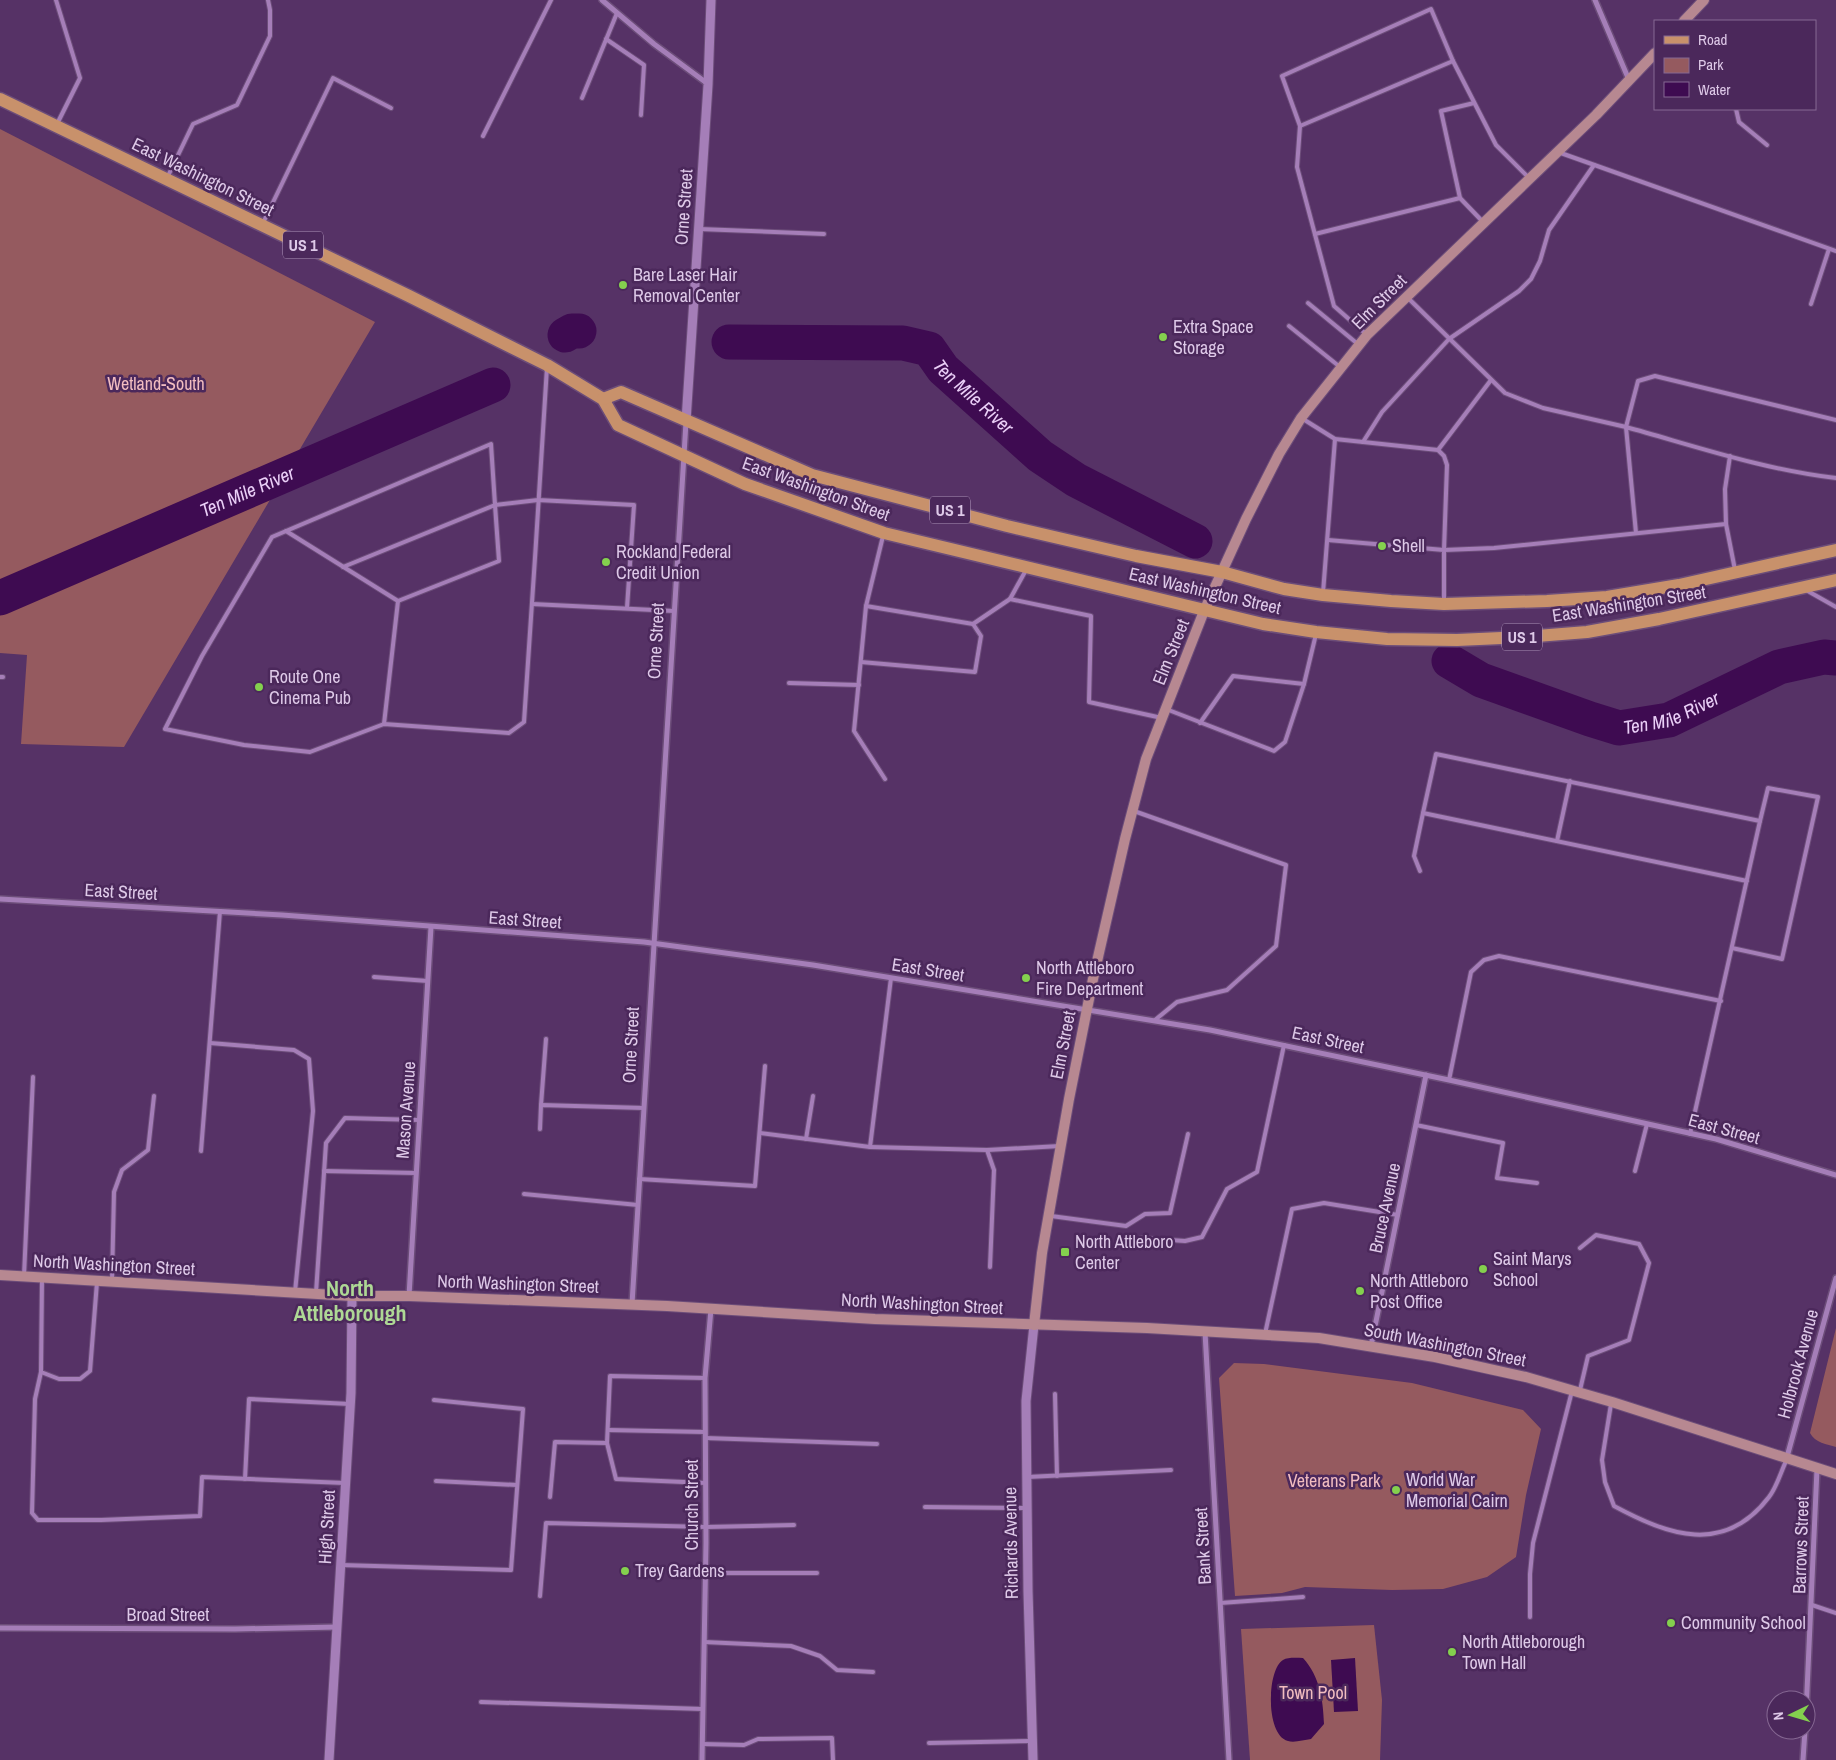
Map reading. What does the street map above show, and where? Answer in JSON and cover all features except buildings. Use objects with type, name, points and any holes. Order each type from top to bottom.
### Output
[{"type":"main road","points":[[1685,20],[1704,0]]},
{"type":"main road","name":"Elm Street","points":[[1034,1325],[1048,1215],[1087,1010],[1132,811],[1146,760],[1204,611],[1279,454],[1301,418],[1367,335],[1530,179],[1654,54]]},
{"type":"main road","name":"East Washington Street","points":[[0,99],[547,365],[603,399],[618,424],[745,484],[884,533],[1263,624],[1387,640],[1505,638],[1587,632],[1660,619],[1836,580]]},
{"type":"main road","name":"East Washington Street","points":[[603,399],[621,392],[812,475],[1136,556],[1222,572],[1284,589],[1323,595],[1444,604],[1546,601],[1607,596],[1679,585],[1836,550]]},
{"type":"main road","name":"North Washington Street","points":[[0,1275],[352,1296],[409,1296],[632,1305],[874,1319],[1034,1325]]},
{"type":"main road","name":"South Washington Street","points":[[1034,1325],[1319,1338],[1435,1357],[1517,1375],[1612,1402],[1836,1474]]},
{"type":"street","points":[[602,0],[654,44],[708,85]]},
{"type":"street","name":"Orne Street","points":[[632,1305],[708,85],[711,0]]},
{"type":"street","points":[[1595,0],[1629,80]]},
{"type":"street","name":"East Street","points":[[0,898],[220,911],[654,944],[813,965],[1155,1020],[1284,1045],[1716,1140],[1836,1175]]},
{"type":"street","name":"Mason Avenue","points":[[409,1296],[431,926]]},
{"type":"street","name":"Bruce Avenue","points":[[1371,1346],[1426,1075]]},
{"type":"street","name":"Holbrook Avenue","points":[[1787,1457],[1836,1280]]},
{"type":"street","name":"High Street","points":[[329,1760],[350,1404],[352,1296]]},
{"type":"street","name":"Church Street","points":[[702,1760],[706,1527],[705,1378],[711,1309]]},
{"type":"street","name":"Richards Avenue","points":[[1033,1760],[1026,1401],[1034,1325]]},
{"type":"street","name":"Bank Street","points":[[1206,1332],[1229,1760]]},
{"type":"street","name":"Barrows Street","points":[[1807,1690],[1817,1468]]},
{"type":"street","name":"Broad Street","points":[[0,1628],[235,1629],[337,1627]]},
{"type":"street","points":[[1803,1760],[1804,1740]]},
{"type":"lane","points":[[56,0],[80,78],[56,126]]},
{"type":"lane","points":[[167,179],[193,124],[237,105],[270,36],[268,0]]},
{"type":"lane","points":[[483,136],[551,0]]},
{"type":"lane","points":[[1367,335],[1334,306],[1297,166],[1300,126],[1282,76],[1431,9],[1453,61],[1496,145],[1530,179]]},
{"type":"lane","points":[[582,98],[617,13]]},
{"type":"lane","points":[[606,39],[644,65],[641,114]]},
{"type":"lane","points":[[1300,126],[1453,61]]},
{"type":"lane","points":[[262,225],[332,78],[391,108]]},
{"type":"lane","points":[[1474,103],[1441,111],[1460,198],[1484,222]]},
{"type":"lane","points":[[1736,110],[1739,122],[1767,145]]},
{"type":"lane","points":[[1557,152],[1836,251]]},
{"type":"lane","points":[[1364,442],[1382,412],[1449,339],[1519,291],[1531,279],[1540,262],[1549,230],[1594,165]]},
{"type":"lane","points":[[1314,234],[1460,198]]},
{"type":"lane","points":[[699,229],[824,234]]},
{"type":"lane","points":[[1811,304],[1829,249]]},
{"type":"lane","points":[[1406,296],[1505,393],[1543,408],[1626,427],[1730,456],[1812,476],[1836,478]]},
{"type":"lane","points":[[1308,303],[1359,345]]},
{"type":"lane","points":[[1289,326],[1341,367]]},
{"type":"lane","points":[[398,600],[499,561],[491,444],[272,537],[202,656],[165,729],[244,744],[310,752],[384,724],[509,733],[524,722],[547,365]]},
{"type":"lane","points":[[1636,533],[1626,427],[1638,381],[1655,376],[1836,420]]},
{"type":"lane","points":[[1438,450],[1491,380]]},
{"type":"lane","points":[[1301,418],[1335,438],[1438,450],[1444,456],[1447,465],[1444,604]]},
{"type":"lane","points":[[1323,595],[1335,438]]},
{"type":"lane","points":[[1730,456],[1725,489],[1726,524],[1736,573]]},
{"type":"lane","points":[[343,567],[495,505],[538,500],[634,505],[628,608]]},
{"type":"lane","points":[[1328,540],[1444,550],[1494,548],[1726,524]]},
{"type":"lane","points":[[286,531],[398,600]]},
{"type":"lane","points":[[884,533],[866,606],[854,731],[885,779]]},
{"type":"lane","points":[[866,606],[973,624],[1010,599],[1028,568]]},
{"type":"lane","points":[[1802,588],[1836,607]]},
{"type":"lane","points":[[1010,599],[1091,616],[1089,702],[1164,714],[1200,723],[1274,752],[1285,742],[1304,684],[1316,632]]},
{"type":"lane","points":[[384,724],[398,600]]},
{"type":"lane","points":[[532,604],[674,611]]},
{"type":"lane","points":[[861,662],[975,672],[981,636],[973,624]]},
{"type":"lane","points":[[1200,723],[1233,676],[1304,684]]},
{"type":"lane","points":[[789,682],[858,685]]},
{"type":"lane","points":[[1420,870],[1414,856],[1436,754],[1760,821]]},
{"type":"lane","points":[[1557,841],[1570,781]]},
{"type":"lane","points":[[1690,1134],[1768,788],[1818,797],[1782,959],[1732,948]]},
{"type":"lane","points":[[1132,811],[1286,865],[1276,946],[1227,990],[1177,1002],[1155,1020]]},
{"type":"lane","points":[[1423,813],[1747,881]]},
{"type":"lane","points":[[201,1151],[220,911]]},
{"type":"lane","points":[[1449,1080],[1471,972],[1484,960],[1499,956],[1721,1001]]},
{"type":"lane","points":[[374,977],[428,981]]},
{"type":"lane","points":[[870,1147],[891,978]]},
{"type":"lane","points":[[540,1129],[546,1039]]},
{"type":"lane","points":[[210,1043],[294,1050],[309,1059],[314,1111],[295,1292]]},
{"type":"lane","points":[[1141,1238],[1185,1241],[1202,1237],[1227,1189],[1257,1172],[1284,1045]]},
{"type":"lane","points":[[639,1179],[755,1186],[765,1066]]},
{"type":"lane","points":[[24,1276],[32,1077]]},
{"type":"lane","points":[[112,1281],[114,1192],[122,1170],[148,1150],[154,1096]]},
{"type":"lane","points":[[806,1139],[812,1096]]},
{"type":"lane","points":[[541,1104],[644,1108]]},
{"type":"lane","points":[[316,1293],[326,1143],[345,1118],[419,1120]]},
{"type":"lane","points":[[1635,1171],[1647,1124]]},
{"type":"lane","points":[[1416,1125],[1503,1143],[1497,1178],[1537,1183]]},
{"type":"lane","points":[[760,1134],[870,1147],[987,1150],[1061,1146]]},
{"type":"lane","points":[[1048,1215],[1126,1226],[1145,1214],[1170,1213],[1188,1134]]},
{"type":"lane","points":[[987,1150],[994,1170],[990,1267]]},
{"type":"lane","points":[[324,1170],[416,1173]]},
{"type":"lane","points":[[524,1194],[638,1205]]},
{"type":"lane","points":[[1264,1335],[1292,1209],[1324,1203],[1398,1215]]},
{"type":"lane","points":[[1530,1618],[1530,1574],[1533,1543],[1576,1392],[1588,1356],[1629,1340],[1648,1263],[1639,1244],[1596,1234],[1580,1248]]},
{"type":"lane","points":[[42,1277],[41,1372],[35,1399],[32,1513],[38,1520],[101,1520],[200,1516],[202,1477],[345,1483]]},
{"type":"lane","points":[[41,1372],[59,1380],[80,1379],[90,1371],[97,1280]]},
{"type":"lane","points":[[705,1378],[610,1376],[607,1443],[616,1479],[706,1482]]},
{"type":"lane","points":[[1056,1394],[1057,1476]]},
{"type":"lane","points":[[246,1479],[249,1399],[350,1404]]},
{"type":"lane","points":[[341,1565],[511,1570],[523,1409],[434,1400]]},
{"type":"lane","points":[[1612,1402],[1602,1460],[1605,1482],[1614,1506],[1647,1524],[1696,1536],[1715,1534],[1739,1525],[1769,1497],[1787,1457]]},
{"type":"lane","points":[[608,1430],[877,1444]]},
{"type":"lane","points":[[550,1497],[555,1442],[607,1443]]},
{"type":"lane","points":[[1027,1477],[1171,1470]]},
{"type":"lane","points":[[436,1481],[517,1485]]},
{"type":"lane","points":[[925,1507],[1027,1508]]},
{"type":"lane","points":[[540,1596],[546,1522],[706,1527],[794,1525]]},
{"type":"lane","points":[[705,1573],[817,1573]]},
{"type":"lane","points":[[1220,1603],[1303,1598]]},
{"type":"lane","points":[[1812,1605],[1836,1613]]},
{"type":"lane","points":[[704,1642],[791,1646],[820,1656],[837,1670],[873,1672]]},
{"type":"lane","points":[[482,1702],[703,1709]]},
{"type":"lane","points":[[702,1744],[744,1745],[758,1739],[832,1738],[833,1760]]},
{"type":"lane","points":[[929,1743],[1032,1740]]},
{"type":"green space","name":"Wetland-South","points":[[0,129],[375,322],[124,747],[21,744],[27,655],[0,653]]},
{"type":"green space","points":[[1836,1328],[1836,1447],[1818,1441],[1810,1433]]},
{"type":"green space","name":"Veterans Park","points":[[1234,1363],[1264,1364],[1412,1383],[1523,1410],[1541,1429],[1526,1495],[1516,1557],[1487,1577],[1443,1589],[1392,1590],[1305,1587],[1282,1593],[1235,1596],[1219,1378]]},
{"type":"green space","name":"Town Pool","points":[[1374,1625],[1382,1700],[1380,1760],[1250,1760],[1241,1629]]},
{"type":"water","points":[[1303,1658],[1309,1665],[1320,1689],[1324,1724],[1311,1739],[1290,1742],[1281,1736],[1275,1727],[1272,1715],[1271,1688],[1278,1666],[1283,1660]]},
{"type":"water","points":[[1355,1658],[1358,1711],[1334,1712],[1331,1660]]},
{"type":"waterway","name":"Ten Mile River","points":[[565,335],[572,331],[579,331]]},
{"type":"waterway","name":"Ten Mile River","points":[[729,342],[903,343],[929,349],[943,369],[1040,456],[1076,480],[1195,541]]},
{"type":"waterway","name":"Ten Mile River","points":[[0,598],[493,385]]},
{"type":"waterway","name":"Ten Mile River","points":[[1449,661],[1481,680],[1619,728],[1669,720],[1779,667],[1824,657],[1836,658]]},
{"type":"place","name":"Bare Laser Hair Removal Center","points":[[623,285]]},
{"type":"place","name":"Extra Space Storage","points":[[1163,337]]},
{"type":"place","name":"Shell","points":[[1382,546]]},
{"type":"place","name":"Rockland Federal Credit Union","points":[[606,562]]},
{"type":"place","name":"Route One Cinema Pub","points":[[259,687]]},
{"type":"place","name":"North Attleboro Fire Department","points":[[1026,978]]},
{"type":"place","name":"North Attleboro Center","points":[[1065,1252]]},
{"type":"place","name":"Saint Marys School","points":[[1483,1269]]},
{"type":"place","name":"North Attleboro Post Office","points":[[1360,1291]]},
{"type":"place","name":"World War Memorial Cairn","points":[[1396,1490]]},
{"type":"place","name":"Trey Gardens","points":[[625,1571]]},
{"type":"place","name":"Community School","points":[[1671,1623]]},
{"type":"place","name":"North Attleborough Town Hall","points":[[1452,1652]]},
{"type":"district","name":"North Attleborough","points":[[350,1300]]}]
